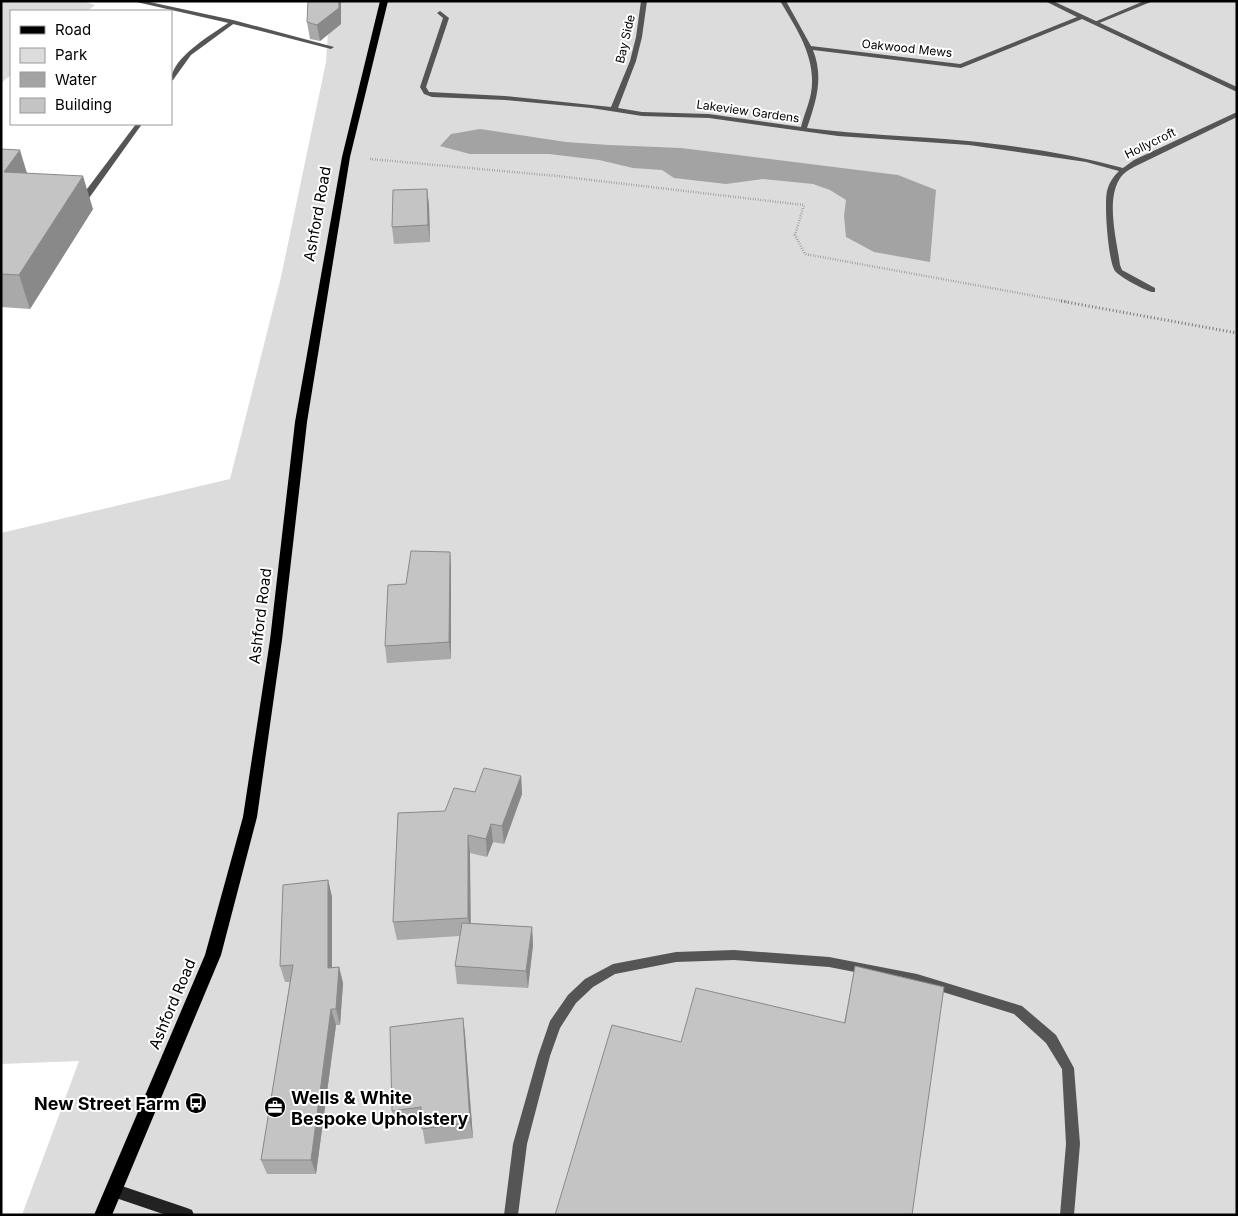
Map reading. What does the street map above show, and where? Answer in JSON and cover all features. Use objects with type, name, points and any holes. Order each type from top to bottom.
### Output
[{"type":"main road","name":"Ashford Road","points":[[103,1215],[213,955],[250,817],[276,640],[301,422],[346,157],[384,1]]},
{"type":"street","points":[[135,1],[233,22],[331,47]]},
{"type":"street","name":"Bay Side","points":[[614,109],[634,61],[644,1]]},
{"type":"street","points":[[783,1],[803,32],[810,48],[815,89],[803,130]]},
{"type":"street","points":[[1048,1],[1237,90]]},
{"type":"street","points":[[1095,23],[1150,1]]},
{"type":"street","name":"Lakeview Gardens","points":[[440,12],[446,18],[429,64],[423,87],[426,93],[443,96],[505,98],[614,109],[642,114],[709,116],[762,122],[803,130],[898,140],[1006,148],[1087,160],[1123,170]]},
{"type":"street","name":"Oakwood Mews","points":[[810,48],[961,66],[1082,17]]},
{"type":"street","points":[[172,78],[189,54],[233,22]]},
{"type":"street","name":"Hollycroft","points":[[1152,290],[1119,271],[1116,265],[1110,198],[1114,181],[1123,170],[1237,114]]},
{"type":"street","points":[[84,199],[138,125]]},
{"type":"street","points":[[511,1215],[520,1144],[544,1056],[554,1025],[572,999],[589,983],[613,969],[676,957],[734,955],[829,962],[917,979],[1018,1010],[1051,1039],[1068,1068],[1072,1144],[1067,1215]]},
{"type":"street","points":[[113,1190],[187,1215]]},
{"type":"path","points":[[346,157],[556,176],[804,205],[795,234],[805,254],[1237,333]]},
{"type":"green space","points":[[1,1],[82,1],[95,5],[88,10],[10,10],[10,76],[1,83]]},
{"type":"green space","points":[[330,1],[1237,1],[1237,1215],[22,1215],[79,1061],[1,1064],[1,533],[230,479],[281,277],[326,62]]},
{"type":"water","points":[[480,129],[566,142],[681,148],[898,175],[936,190],[930,262],[874,252],[846,237],[844,216],[846,200],[830,190],[813,184],[763,179],[726,184],[674,178],[662,170],[633,168],[599,160],[549,154],[470,154],[440,146],[451,134]]},
{"type":"building","points":[[308,1],[339,1],[339,8],[317,25],[307,22]]},
{"type":"building","points":[[1,149],[20,150],[4,172],[83,176],[19,275],[1,274]]},
{"type":"building","points":[[427,189],[428,225],[392,227],[393,190]]},
{"type":"building","points":[[411,551],[450,552],[449,642],[385,646],[388,585],[406,584]]},
{"type":"building","points":[[484,768],[521,776],[502,826],[491,824],[486,839],[468,835],[468,918],[393,922],[398,813],[445,811],[454,788],[475,792]]},
{"type":"building","points":[[328,880],[328,968],[339,967],[336,1009],[331,1009],[311,1160],[261,1160],[293,965],[280,966],[283,885]]},
{"type":"building","points":[[462,923],[532,927],[526,971],[455,966]]},
{"type":"building","points":[[855,966],[944,987],[912,1215],[555,1215],[612,1025],[681,1042],[696,988],[845,1023]]},
{"type":"building","points":[[463,1018],[470,1122],[422,1129],[421,1107],[392,1111],[390,1027]]},
{"type":"place","name":"New Street Farm","points":[[196,1103]]},
{"type":"place","name":"Wells & White Bespoke Upholstery","points":[[275,1107]]}]
